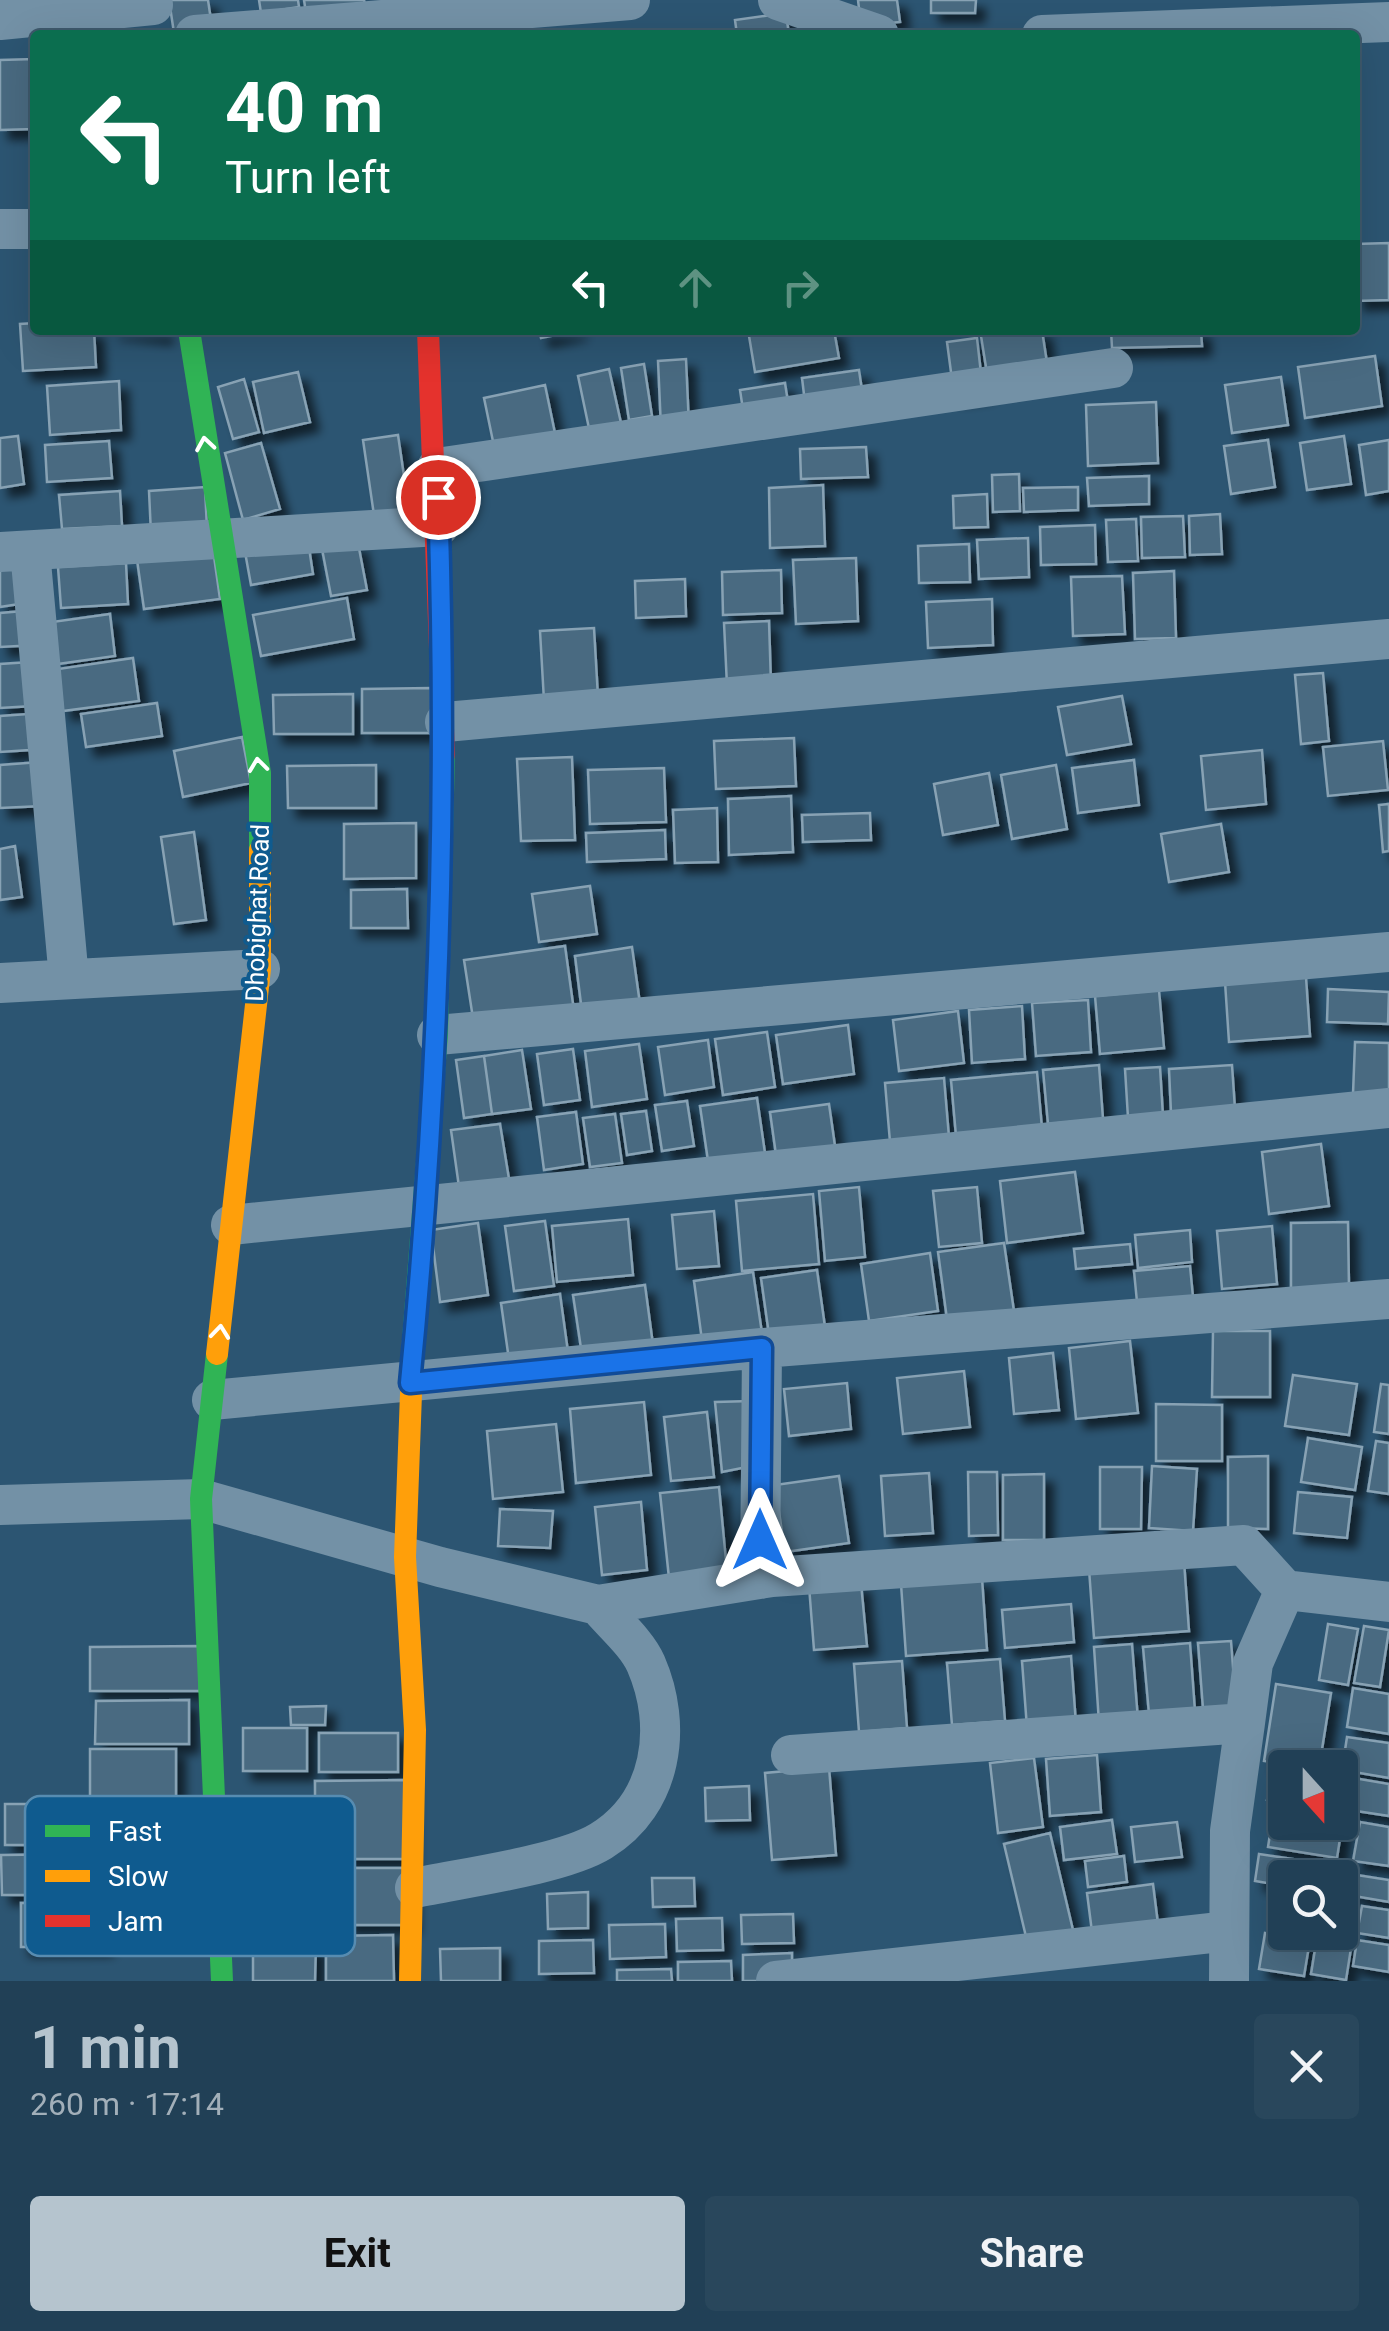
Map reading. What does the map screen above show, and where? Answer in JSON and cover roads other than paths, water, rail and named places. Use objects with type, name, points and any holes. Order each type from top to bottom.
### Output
[{"type":"street","points":[[256,30],[630,0]]},
{"type":"street","points":[[778,0],[865,30]]},
{"type":"street","points":[[1062,0],[1075,30]]},
{"type":"street","points":[[0,20],[154,13]]},
{"type":"street","points":[[1181,30],[1389,22]]},
{"type":"street","points":[[0,229],[30,229]]},
{"type":"street","name":"Dhobighat Road","points":[[190,335],[260,773],[260,969],[201,1499],[214,1796]]},
{"type":"street","points":[[410,1981],[415,1888],[415,1730],[405,1558],[410,1383],[437,1035],[445,722],[428,335]]},
{"type":"street","points":[[437,468],[1114,368]]},
{"type":"street","points":[[69,979],[15,551],[222,542],[439,526]]},
{"type":"street","points":[[445,722],[1389,639]]},
{"type":"street","points":[[437,1035],[1389,952]]},
{"type":"street","points":[[0,983],[260,969]]},
{"type":"street","points":[[232,1225],[1389,1108]]},
{"type":"street","points":[[212,1400],[762,1348],[1389,1300]]},
{"type":"street","points":[[760,1579],[762,1348]]},
{"type":"street","points":[[0,1506],[201,1499],[405,1558],[598,1604],[760,1579],[1244,1545],[1285,1590],[1389,1602]]},
{"type":"street","points":[[1229,1981],[1230,1830],[1253,1663],[1285,1590]]},
{"type":"street","points":[[415,1888],[517,1868],[600,1842],[638,1807],[658,1767],[662,1714],[646,1661],[598,1604]]},
{"type":"street","points":[[791,1756],[1245,1723]]},
{"type":"street","points":[[776,1981],[968,1970],[1229,1931]]},
{"type":"street","name":"Dhobighat Road","points":[[221,1956],[222,1981]]}]
